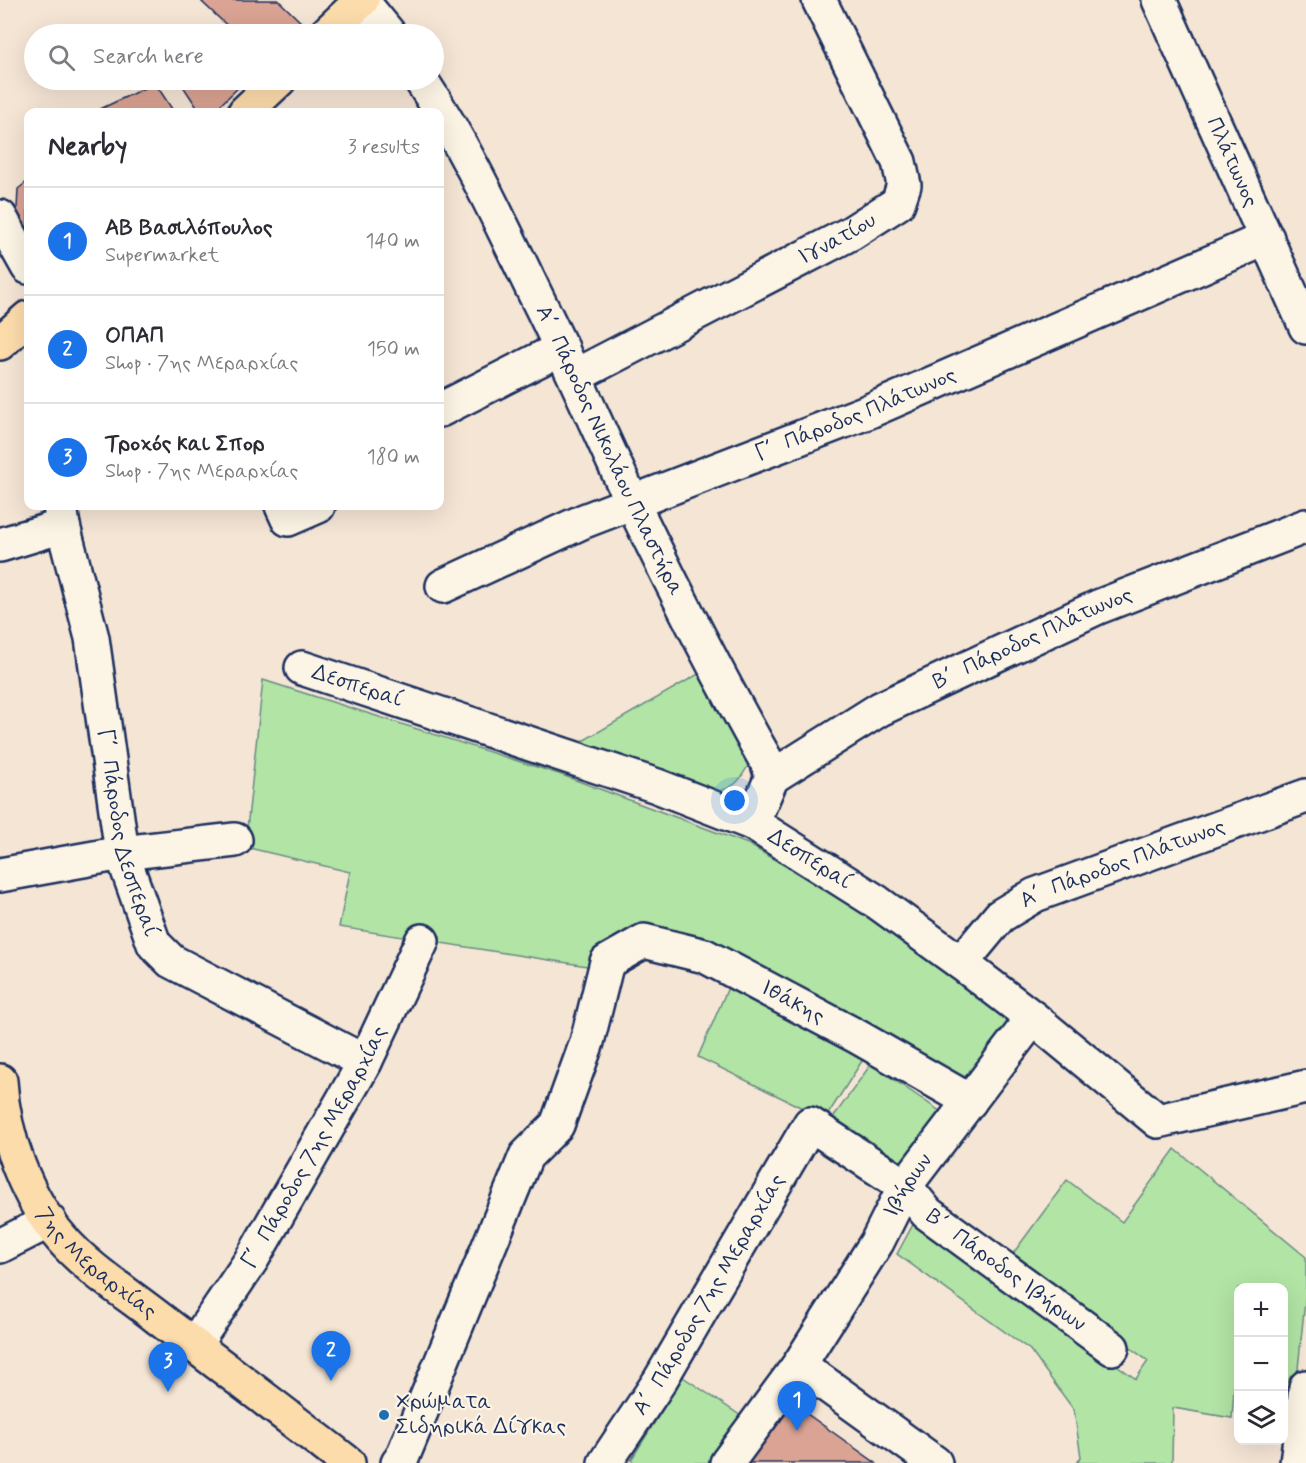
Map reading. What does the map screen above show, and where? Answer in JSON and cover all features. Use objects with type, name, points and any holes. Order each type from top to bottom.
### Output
[{"type":"main road","points":[[337,24],[362,0]]},
{"type":"main road","points":[[249,108],[268,90]]},
{"type":"main road","points":[[0,343],[24,322]]},
{"type":"main road","name":"7ης Μεραρχίας","points":[[0,1081],[7,1122],[22,1176],[37,1205],[62,1239],[91,1266],[348,1463]]},
{"type":"street","points":[[362,0],[381,24]]},
{"type":"street","name":"Ιγνατίου","points":[[444,408],[568,362],[840,239],[898,203],[904,185],[899,162],[819,0]]},
{"type":"street","name":"Πλάτωνος","points":[[1159,0],[1306,327]]},
{"type":"street","name":"Α΄ Πάροδος Νικολάου Πλαστήρα","points":[[428,90],[439,108]]},
{"type":"street","name":"Α΄ Πάροδος Νικολάου Πλαστήρα","points":[[444,115],[475,171],[568,362],[632,502],[705,648],[768,764],[772,777]]},
{"type":"street","points":[[0,217],[24,260]]},
{"type":"street","name":"Γ΄ Πάροδος Πλάτωνος","points":[[443,586],[584,521],[719,471],[867,412],[1267,238]]},
{"type":"street","points":[[284,510],[288,519],[309,510]]},
{"type":"street","points":[[0,545],[61,516]]},
{"type":"street","name":"Γ΄ Πάροδος Δεσπεραί","points":[[61,516],[92,638],[122,853],[154,944],[171,961],[365,1062]]},
{"type":"street","name":"Β΄ Πάροδος Πλάτωνος","points":[[772,777],[890,704],[1098,607],[1306,526]]},
{"type":"street","name":"Δεσπεραί","points":[[302,668],[657,786],[752,823],[877,902],[961,963],[1033,1018],[1158,1121],[1306,1087]]},
{"type":"street","points":[[752,823],[772,777]]},
{"type":"street","name":"Α΄ Πάροδος Πλάτωνος","points":[[961,963],[1000,916],[1035,895],[1306,796]]},
{"type":"street","points":[[0,875],[122,853],[235,840]]},
{"type":"street","name":"Γ΄ Πάροδος 7ης Μεραρχίας","points":[[194,1345],[252,1259],[365,1062],[422,941]]},
{"type":"street","name":"Ιθάκης","points":[[398,1463],[526,1156],[557,1125],[588,1042],[607,962],[644,941],[705,956],[858,1037],[970,1101]]},
{"type":"street","name":"Ιβήρων","points":[[727,1463],[799,1365],[878,1242],[905,1186],[1033,1018]]},
{"type":"street","name":"Β΄ Πάροδος Ιβήρων","points":[[810,1124],[905,1186],[927,1213],[1112,1348]]},
{"type":"street","name":"Α΄ Πάροδος 7ης Μεραρχίας","points":[[605,1463],[659,1382],[810,1124]]},
{"type":"street","points":[[0,1246],[49,1221]]},
{"type":"street","points":[[799,1365],[935,1463]]},
{"type":"street","points":[[1297,1463],[1306,1387]]},
{"type":"green space","points":[[700,673],[749,764],[739,780],[732,786],[715,792],[579,743]]},
{"type":"green space","points":[[263,680],[562,775],[748,844],[861,911],[1017,1023],[970,1090],[902,1042],[892,1048],[876,1039],[825,1119],[698,1057],[739,962],[641,928],[587,966],[339,927],[350,872],[245,847]]},
{"type":"green space","points":[[871,1064],[941,1112],[901,1168],[832,1119]]},
{"type":"green space","points":[[1175,1149],[1306,1257],[1306,1291],[1296,1388],[1288,1382],[1288,1283],[1234,1283],[1232,1418],[1173,1408],[1172,1463],[1077,1463],[1081,1457],[1074,1410],[1030,1350],[897,1254],[916,1219],[1136,1379],[1148,1361],[1009,1259],[1067,1180],[1122,1222]]},
{"type":"green space","points":[[683,1377],[744,1418],[711,1463],[635,1463],[631,1460]]},
{"type":"building","points":[[205,0],[278,0],[303,24],[225,24],[202,2]]},
{"type":"building","points":[[140,90],[160,90],[171,108],[102,108]]},
{"type":"building","points":[[186,90],[236,90],[217,108],[197,108]]},
{"type":"building","points":[[24,184],[24,242],[16,229],[18,189]]},
{"type":"building","points":[[786,1399],[876,1463],[741,1463]]},
{"type":"place","name":"ΟΠΑΠ","points":[[331,1381]]},
{"type":"place","name":"Τροχός και Σπορ","points":[[168,1392]]},
{"type":"place","name":"Χρώματα Σιδηρικά Δίγκας","points":[[384,1415]]},
{"type":"place","name":"ΑΒ Βασιλόπουλος","points":[[797,1431]]}]
